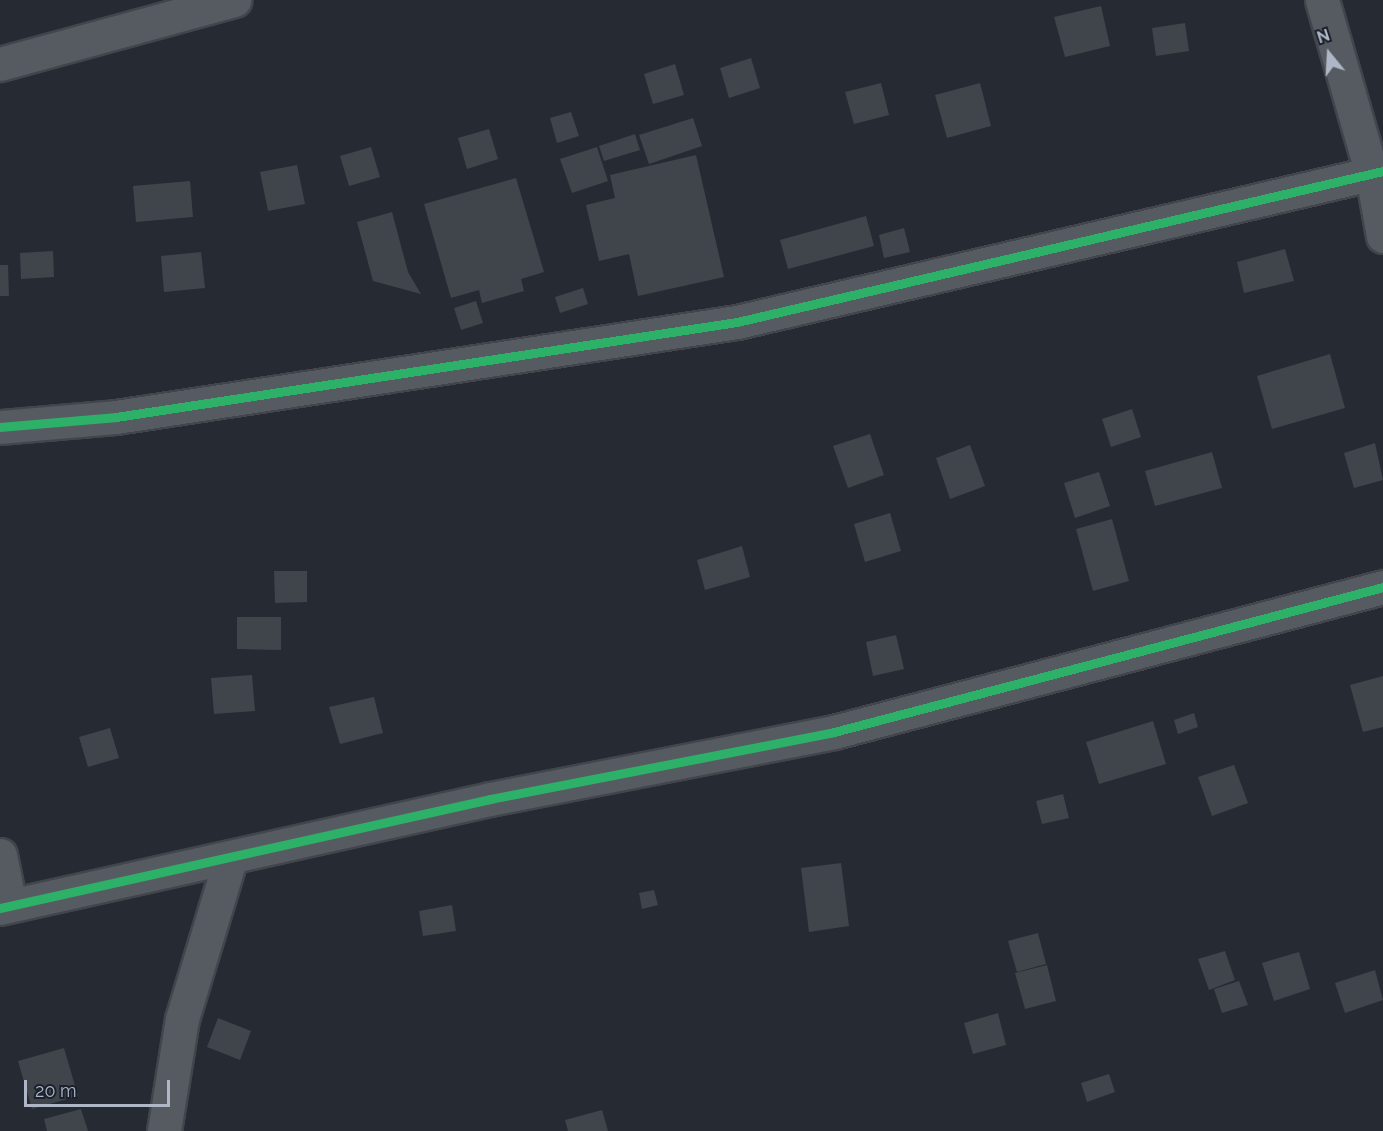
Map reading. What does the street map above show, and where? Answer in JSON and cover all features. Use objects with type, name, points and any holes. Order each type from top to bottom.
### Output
[{"type":"street","points":[[0,64],[234,0]]},
{"type":"street","points":[[1322,0],[1378,173],[1383,236]]},
{"type":"street","points":[[0,427],[116,417],[736,322],[1378,173]]},
{"type":"street","points":[[0,855],[5,907],[231,857],[834,732],[1383,587]]},
{"type":"street","points":[[164,1131],[182,1019],[231,857]]},
{"type":"building","points":[[1101,6],[1110,46],[1065,57],[1054,17]]},
{"type":"building","points":[[1185,23],[1189,51],[1156,56],[1152,28]]},
{"type":"building","points":[[751,58],[760,88],[729,98],[720,68]]},
{"type":"building","points":[[675,64],[684,95],[653,104],[644,74]]},
{"type":"building","points":[[881,83],[889,115],[854,124],[845,92]]},
{"type":"building","points":[[980,83],[991,126],[947,138],[935,95]]},
{"type":"building","points":[[571,112],[579,136],[557,143],[550,118]]},
{"type":"building","points":[[693,118],[702,146],[649,164],[639,135]]},
{"type":"building","points":[[489,129],[498,159],[467,169],[458,138]]},
{"type":"building","points":[[635,134],[640,150],[604,161],[599,146]]},
{"type":"building","points":[[371,147],[380,177],[349,186],[340,156]]},
{"type":"building","points":[[597,147],[608,181],[572,193],[560,159]]},
{"type":"building","points":[[696,155],[724,277],[638,296],[629,254],[599,261],[586,205],[615,198],[610,175]]},
{"type":"building","points":[[297,165],[305,204],[268,211],[260,172]]},
{"type":"building","points":[[516,178],[544,272],[521,279],[524,291],[482,303],[479,290],[451,298],[424,204]]},
{"type":"building","points":[[190,181],[193,217],[136,222],[133,186]]},
{"type":"building","points":[[392,212],[408,272],[421,294],[373,281],[357,222]]},
{"type":"building","points":[[866,216],[874,246],[788,269],[780,240]]},
{"type":"building","points":[[904,228],[910,252],[884,258],[879,235]]},
{"type":"building","points":[[1285,249],[1294,281],[1244,293],[1237,262]]},
{"type":"building","points":[[53,251],[54,277],[21,279],[20,253]]},
{"type":"building","points":[[201,252],[205,288],[164,292],[161,256]]},
{"type":"building","points":[[0,265],[8,265],[9,296],[0,296]]},
{"type":"building","points":[[583,288],[588,304],[560,313],[555,297]]},
{"type":"building","points":[[476,301],[483,323],[461,330],[454,308]]},
{"type":"building","points":[[1330,354],[1345,408],[1272,429],[1257,376]]},
{"type":"building","points":[[1132,409],[1141,437],[1111,447],[1102,419]]},
{"type":"building","points":[[870,434],[884,475],[848,488],[833,446]]},
{"type":"building","points":[[1375,443],[1383,480],[1354,488],[1344,453]]},
{"type":"building","points":[[970,445],[985,486],[950,499],[936,458]]},
{"type":"building","points":[[1212,452],[1222,488],[1155,506],[1145,471]]},
{"type":"building","points":[[1099,472],[1110,506],[1075,518],[1064,483]]},
{"type":"building","points":[[890,513],[901,551],[865,562],[854,524]]},
{"type":"building","points":[[1112,519],[1129,581],[1093,591],[1076,529]]},
{"type":"building","points":[[742,546],[750,577],[705,590],[697,560]]},
{"type":"building","points":[[274,571],[307,571],[307,602],[275,603]]},
{"type":"building","points":[[237,617],[281,617],[281,650],[237,649]]},
{"type":"building","points":[[896,635],[904,669],[873,676],[866,642]]},
{"type":"building","points":[[252,675],[255,711],[214,714],[211,678]]},
{"type":"building","points":[[1383,676],[1383,727],[1363,732],[1350,685]]},
{"type":"building","points":[[374,697],[383,733],[340,744],[329,707]]},
{"type":"building","points":[[1194,713],[1198,727],[1178,734],[1174,720]]},
{"type":"building","points":[[1153,721],[1166,764],[1099,784],[1086,742]]},
{"type":"building","points":[[110,728],[119,758],[88,767],[79,737]]},
{"type":"building","points":[[1234,765],[1248,803],[1212,816],[1198,777]]},
{"type":"building","points":[[1063,794],[1069,818],[1042,824],[1036,801]]},
{"type":"building","points":[[841,863],[849,926],[809,932],[801,868]]},
{"type":"building","points":[[654,890],[658,905],[642,909],[639,893]]},
{"type":"building","points":[[452,905],[456,931],[423,936],[419,911]]},
{"type":"building","points":[[1038,933],[1046,964],[1017,972],[1008,941]]},
{"type":"building","points":[[1225,951],[1235,980],[1209,990],[1198,959]]},
{"type":"building","points":[[1299,952],[1310,989],[1274,1001],[1262,963]]},
{"type":"building","points":[[1047,965],[1056,1001],[1025,1009],[1015,973]]},
{"type":"building","points":[[1375,970],[1383,1000],[1345,1013],[1335,983]]},
{"type":"building","points":[[1239,981],[1248,1005],[1222,1013],[1214,989]]},
{"type":"building","points":[[998,1013],[1006,1045],[973,1054],[964,1023]]},
{"type":"building","points":[[218,1018],[251,1031],[240,1060],[207,1047]]},
{"type":"building","points":[[64,1048],[78,1096],[32,1109],[18,1061]]},
{"type":"building","points":[[1109,1074],[1115,1092],[1087,1102],[1081,1083]]},
{"type":"building","points":[[81,1109],[88,1131],[47,1131],[44,1119]]},
{"type":"building","points":[[602,1110],[608,1131],[568,1131],[565,1120]]},
{"type":"cycle path","points":[[0,427],[116,417],[737,322],[1383,171]]},
{"type":"cycle path","points":[[0,908],[490,799],[834,732],[1383,587]]}]
